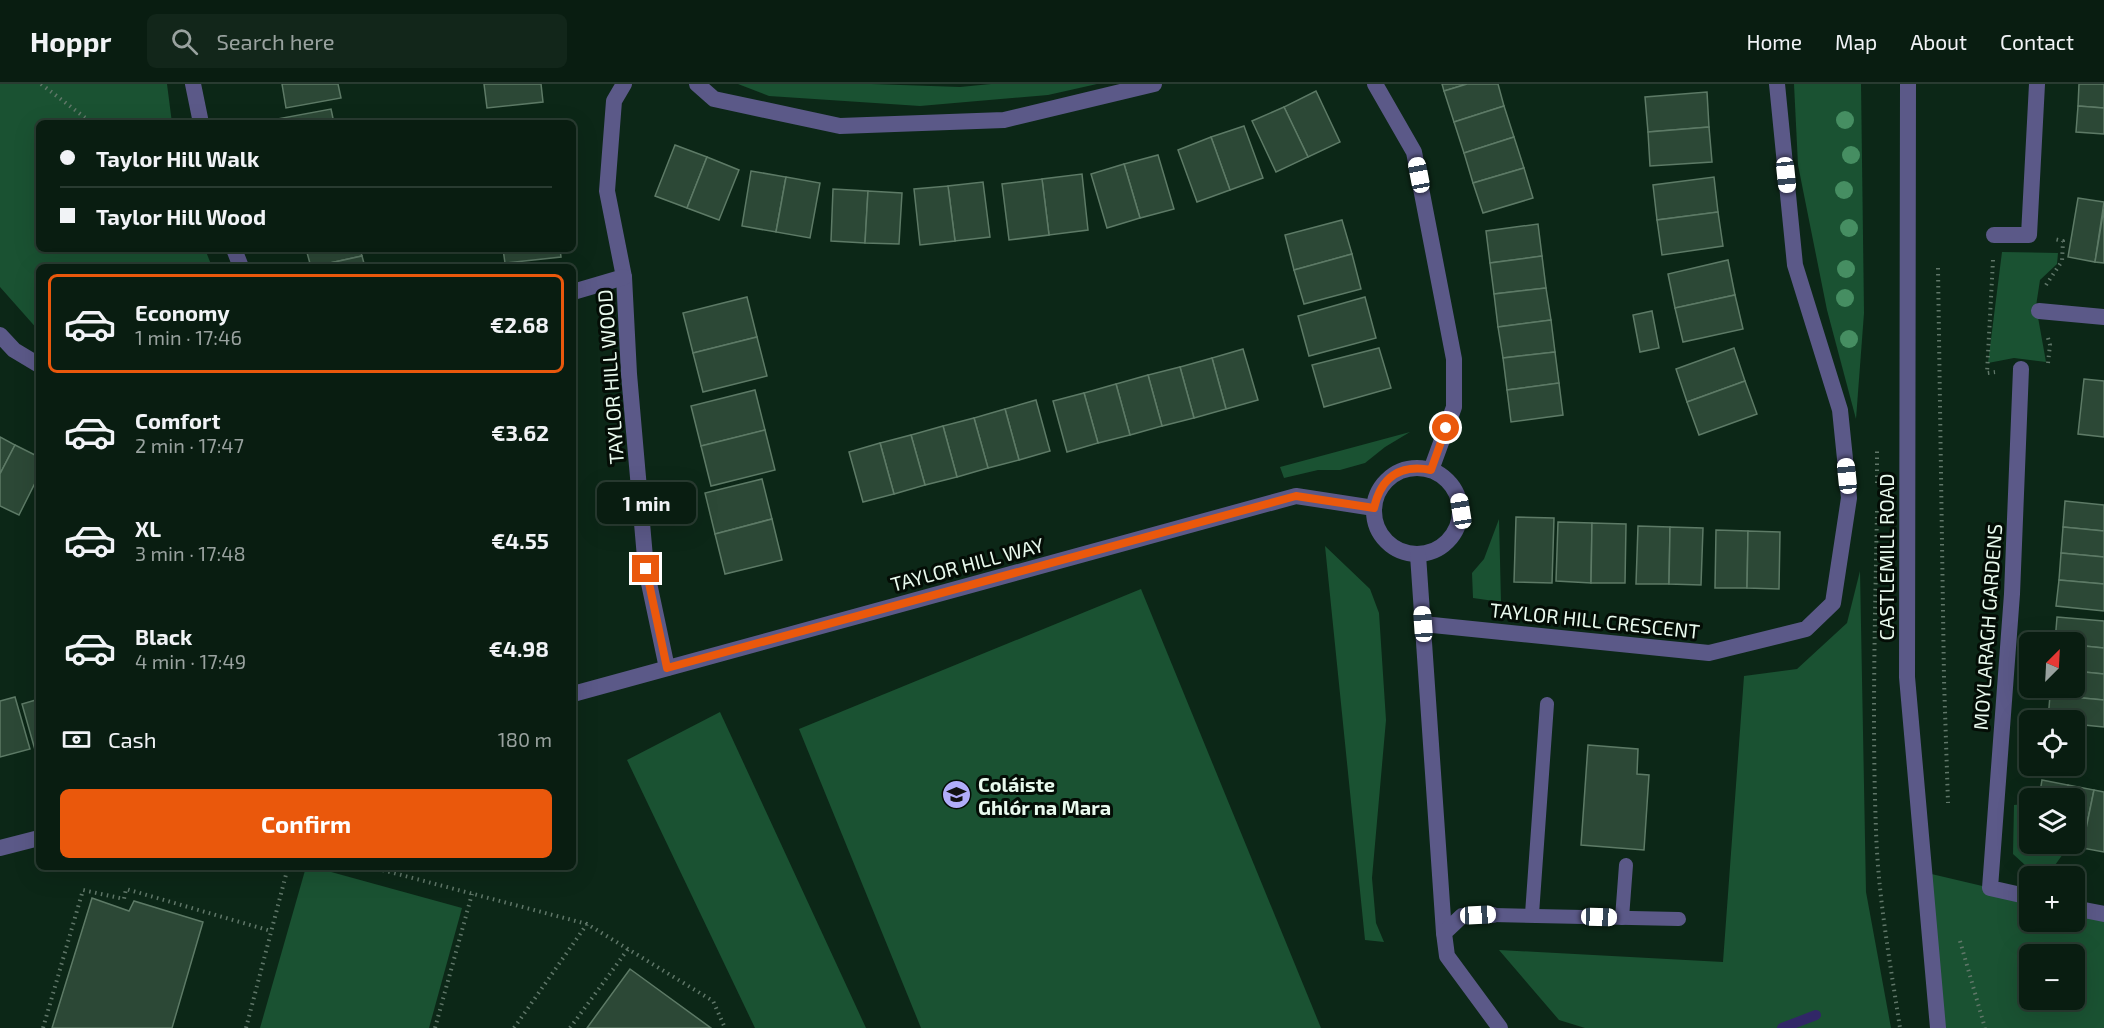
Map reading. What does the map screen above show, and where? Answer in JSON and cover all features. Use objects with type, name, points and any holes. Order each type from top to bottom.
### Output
[{"type":"street","points":[[193,84],[200,120]]},
{"type":"street","name":"TAYLOR HILL WOOD","points":[[624,84],[614,101],[607,191],[624,277],[628,374],[646,569],[667,668]]},
{"type":"street","points":[[697,84],[714,99],[840,126],[1004,120],[1154,84]]},
{"type":"street","points":[[1375,84],[1414,152],[1454,359],[1454,407],[1431,470]]},
{"type":"street","name":"TAYLOR HILL CRESCENT","points":[[1423,624],[1709,652],[1806,629],[1833,603],[1849,498],[1840,410],[1795,265],[1777,84]]},
{"type":"street","name":"CASTLEMILL ROAD","points":[[1908,84],[1907,677],[1938,1028]]},
{"type":"street","points":[[1994,236],[2029,235],[2037,84]]},
{"type":"street","points":[[576,291],[624,277]]},
{"type":"street","points":[[2039,311],[2104,317]]},
{"type":"street","points":[[0,335],[14,350],[36,363]]},
{"type":"street","name":"MOYLARAGH GARDENS","points":[[2019,895],[1990,888],[2012,594],[2021,369]]},
{"type":"street","points":[[1419,468],[1431,470],[1443,476],[1453,486],[1459,498],[1461,511],[1459,525],[1453,537],[1443,547],[1431,553],[1418,555],[1403,553],[1381,536],[1375,522],[1374,508],[1383,484],[1393,475],[1405,469],[1419,468]]},
{"type":"street","name":"TAYLOR HILL WAY","points":[[576,693],[1296,496],[1374,508]]},
{"type":"street","points":[[1418,555],[1447,956],[1500,1028]]},
{"type":"street","points":[[0,848],[36,839]]},
{"type":"street","points":[[2085,910],[2104,914]]},
{"type":"street","points":[[1444,933],[1462,916],[1493,915]]},
{"type":"lane","points":[[1532,914],[1546,704]]},
{"type":"lane","points":[[1622,918],[1626,864]]},
{"type":"lane","points":[[1493,915],[1532,914],[1680,920]]},
{"type":"path","points":[[41,84],[88,120]]},
{"type":"path","points":[[1938,263],[1948,808]]},
{"type":"path","points":[[246,1028],[287,870]]},
{"type":"path","points":[[390,870],[587,924],[713,1001],[725,1028]]},
{"type":"path","points":[[43,1028],[83,890],[124,899],[126,889],[271,931]]},
{"type":"path","points":[[435,1028],[472,894]]},
{"type":"path","points":[[514,1028],[587,924]]},
{"type":"path","points":[[1959,937],[1985,1028]]},
{"type":"path","points":[[570,1028],[628,949]]},
{"type":"green space","points":[[0,84],[167,84],[172,120],[36,120],[36,252],[206,252],[211,264],[36,264],[36,328],[0,287]]},
{"type":"green space","points":[[738,84],[872,84],[960,87],[991,84],[1097,84],[1048,95],[920,106],[769,96]]},
{"type":"green space","points":[[1794,84],[1861,84],[1864,313],[1856,419],[1827,310],[1798,165]]},
{"type":"green space","points":[[2002,252],[2058,253],[2057,264],[2040,280],[2036,306],[2046,362],[2014,358],[1988,363]]},
{"type":"green space","points":[[1410,432],[1385,447],[1365,463],[1340,470],[1318,470],[1284,478],[1280,467]]},
{"type":"green space","points":[[1499,519],[1501,602],[1473,598],[1472,573],[1484,559]]},
{"type":"green space","points":[[1325,546],[1370,589],[1379,613],[1386,720],[1372,878],[1376,923],[1384,942],[1365,940]]},
{"type":"green space","points":[[1860,571],[1866,892],[1891,1028],[1585,1028],[1559,1020],[1499,950],[1723,962],[1744,676],[1797,669],[1847,623]]},
{"type":"green space","points":[[1141,589],[1321,1028],[921,1028],[799,729]]},
{"type":"green space","points":[[720,712],[866,1028],[755,1028],[627,760]]},
{"type":"green space","points":[[2019,804],[2019,854],[2063,854],[2054,866],[2025,865],[2013,854],[2014,805]]},
{"type":"green space","points":[[305,870],[324,870],[462,908],[429,1028],[260,1028]]},
{"type":"green space","points":[[1923,872],[2019,895],[2019,932],[2085,932],[2085,910],[2104,914],[2104,1028],[1938,1028]]},
{"type":"building","points":[[282,84],[338,84],[341,98],[286,108]]},
{"type":"building","points":[[484,84],[541,84],[543,102],[487,108]]},
{"type":"building","points":[[1442,84],[1467,84],[1444,91]]},
{"type":"building","points":[[1467,84],[1498,84],[1504,106],[1454,122],[1444,91]]},
{"type":"building","points":[[2079,84],[2104,84],[2104,108],[2078,106]]},
{"type":"building","points":[[1316,91],[1340,142],[1308,157],[1284,107]]},
{"type":"building","points":[[1707,92],[1709,127],[1648,132],[1645,97]]},
{"type":"building","points":[[1504,106],[1514,137],[1464,153],[1454,122]]},
{"type":"building","points":[[2078,106],[2104,108],[2104,134],[2076,132]]},
{"type":"building","points":[[1284,107],[1308,157],[1276,172],[1252,121]]},
{"type":"building","points":[[331,109],[333,120],[277,120]]},
{"type":"building","points":[[1244,126],[1263,178],[1230,190],[1211,137]]},
{"type":"building","points":[[1709,127],[1712,162],[1650,166],[1648,132]]},
{"type":"building","points":[[1211,137],[1230,190],[1197,202],[1178,150]]},
{"type":"building","points":[[1514,137],[1524,168],[1473,183],[1464,153]]},
{"type":"building","points":[[675,145],[707,157],[687,208],[655,196]]},
{"type":"building","points":[[1158,155],[1174,209],[1140,218],[1124,164]]},
{"type":"building","points":[[707,157],[739,170],[719,220],[687,208]]},
{"type":"building","points":[[1124,164],[1140,218],[1107,228],[1091,174]]},
{"type":"building","points":[[1524,168],[1533,198],[1483,213],[1473,183]]},
{"type":"building","points":[[751,171],[786,177],[776,232],[742,226]]},
{"type":"building","points":[[1082,174],[1088,230],[1049,235],[1042,179]]},
{"type":"building","points":[[786,177],[820,183],[810,238],[776,232]]},
{"type":"building","points":[[1714,177],[1718,212],[1657,220],[1653,185]]},
{"type":"building","points":[[1042,179],[1049,235],[1009,240],[1002,184]]},
{"type":"building","points":[[983,182],[990,237],[955,241],[948,186]]},
{"type":"building","points":[[948,186],[955,241],[920,245],[914,189]]},
{"type":"building","points":[[833,189],[868,191],[865,243],[831,241]]},
{"type":"building","points":[[868,191],[902,193],[899,244],[865,243]]},
{"type":"building","points":[[2078,198],[2104,202],[2095,262],[2068,257]]},
{"type":"building","points":[[2104,208],[2104,263],[2095,262]]},
{"type":"building","points":[[1718,212],[1723,246],[1662,255],[1657,220]]},
{"type":"building","points":[[1342,220],[1352,254],[1294,270],[1285,235]]},
{"type":"building","points":[[1538,224],[1542,256],[1490,263],[1486,231]]},
{"type":"building","points":[[307,252],[361,252],[362,256],[325,264],[310,264]]},
{"type":"building","points":[[503,252],[560,252],[561,257],[505,263]]},
{"type":"building","points":[[1352,254],[1361,289],[1304,304],[1294,270]]},
{"type":"building","points":[[362,256],[364,264],[326,264]]},
{"type":"building","points":[[1542,256],[1546,288],[1494,294],[1490,263]]},
{"type":"building","points":[[1728,260],[1735,295],[1675,308],[1668,274]]},
{"type":"building","points":[[1546,288],[1551,320],[1498,327],[1494,294]]},
{"type":"building","points":[[1735,295],[1743,329],[1683,342],[1675,308]]},
{"type":"building","points":[[747,297],[757,337],[693,353],[683,313]]},
{"type":"building","points":[[1365,297],[1376,338],[1309,356],[1298,316]]},
{"type":"building","points":[[1652,311],[1659,348],[1640,352],[1633,315]]},
{"type":"building","points":[[1551,320],[1555,352],[1503,358],[1498,327]]},
{"type":"building","points":[[757,337],[767,376],[703,392],[693,353]]},
{"type":"building","points":[[1379,348],[1391,388],[1324,407],[1312,365]]},
{"type":"building","points":[[1734,348],[1745,381],[1687,402],[1676,369]]},
{"type":"building","points":[[1243,349],[1258,400],[1226,409],[1212,358]]},
{"type":"building","points":[[1555,352],[1559,383],[1507,390],[1503,358]]},
{"type":"building","points":[[1212,358],[1226,409],[1194,418],[1180,367]]},
{"type":"building","points":[[1180,367],[1194,418],[1162,426],[1148,375]]},
{"type":"building","points":[[1148,375],[1162,426],[1130,435],[1116,384]]},
{"type":"building","points":[[2084,379],[2104,381],[2104,437],[2078,434]]},
{"type":"building","points":[[1745,381],[1757,414],[1699,435],[1687,402]]},
{"type":"building","points":[[1559,383],[1563,415],[1511,422],[1507,390]]},
{"type":"building","points":[[1116,384],[1130,435],[1098,443],[1084,393]]},
{"type":"building","points":[[755,390],[765,430],[701,446],[691,406]]},
{"type":"building","points":[[1084,393],[1098,443],[1067,452],[1053,401]]},
{"type":"building","points":[[1036,400],[1050,451],[1019,460],[1005,409]]},
{"type":"building","points":[[1005,409],[1019,460],[988,468],[974,418]]},
{"type":"building","points":[[974,418],[988,468],[957,477],[943,426]]},
{"type":"building","points":[[943,426],[957,477],[925,485],[911,435]]},
{"type":"building","points":[[765,430],[775,470],[711,486],[701,446]]},
{"type":"building","points":[[911,435],[925,485],[894,494],[880,443]]},
{"type":"building","points":[[0,437],[15,445],[0,474]]},
{"type":"building","points":[[880,443],[894,494],[863,502],[849,452]]},
{"type":"building","points":[[15,445],[36,456],[36,481],[19,515],[0,506],[0,474]]},
{"type":"building","points":[[762,479],[772,519],[715,534],[705,493]]},
{"type":"building","points":[[2065,501],[2104,505],[2104,531],[2063,527]]},
{"type":"building","points":[[1516,517],[1554,518],[1552,583],[1514,582]]},
{"type":"building","points":[[772,519],[782,560],[725,574],[715,534]]},
{"type":"building","points":[[1558,522],[1592,523],[1591,583],[1556,581]]},
{"type":"building","points":[[1592,523],[1626,524],[1625,583],[1591,583]]},
{"type":"building","points":[[1638,526],[1670,527],[1669,584],[1636,584]]},
{"type":"building","points":[[1670,527],[1703,528],[1701,585],[1669,584]]},
{"type":"building","points":[[2063,527],[2104,531],[2104,557],[2061,553]]},
{"type":"building","points":[[1716,530],[1748,531],[1747,588],[1715,588]]},
{"type":"building","points":[[1748,531],[1780,532],[1779,589],[1747,588]]},
{"type":"building","points":[[2061,553],[2104,557],[2104,584],[2059,580]]},
{"type":"building","points":[[2059,580],[2104,584],[2104,611],[2056,606]]},
{"type":"building","points":[[2057,617],[2104,621],[2104,648],[2085,646],[2085,632],[2056,632]]},
{"type":"building","points":[[2085,646],[2104,648],[2104,674],[2085,672]]},
{"type":"building","points":[[2085,672],[2104,674],[2104,700],[2082,698],[2085,698]]},
{"type":"building","points":[[15,697],[30,749],[0,757],[0,701]]},
{"type":"building","points":[[2050,698],[2104,700],[2104,727],[2085,725],[2085,710],[2049,710]]},
{"type":"building","points":[[36,700],[36,753],[22,704]]},
{"type":"building","points":[[1588,745],[1638,749],[1637,774],[1649,775],[1644,850],[1581,845]]},
{"type":"building","points":[[2042,780],[2068,785],[2068,788],[2041,788]]},
{"type":"building","points":[[2068,785],[2084,788],[2068,788]]},
{"type":"building","points":[[2085,788],[2094,790],[2085,834]]},
{"type":"building","points":[[2094,790],[2104,792],[2104,852],[2085,849],[2085,834]]},
{"type":"building","points":[[92,898],[129,911],[134,901],[203,922],[172,1028],[52,1028]]},
{"type":"building","points":[[630,969],[711,1028],[587,1028]]},
{"type":"waterway","points":[[1782,1028],[1816,1015]]},
{"type":"place","name":"Coláiste Ghlór na Mara","points":[[957,795]]},
{"type":"route","points":[[646,569],[667,668],[1296,496],[1374,508],[1383,484],[1393,475],[1405,469],[1431,470],[1446,428]]}]
